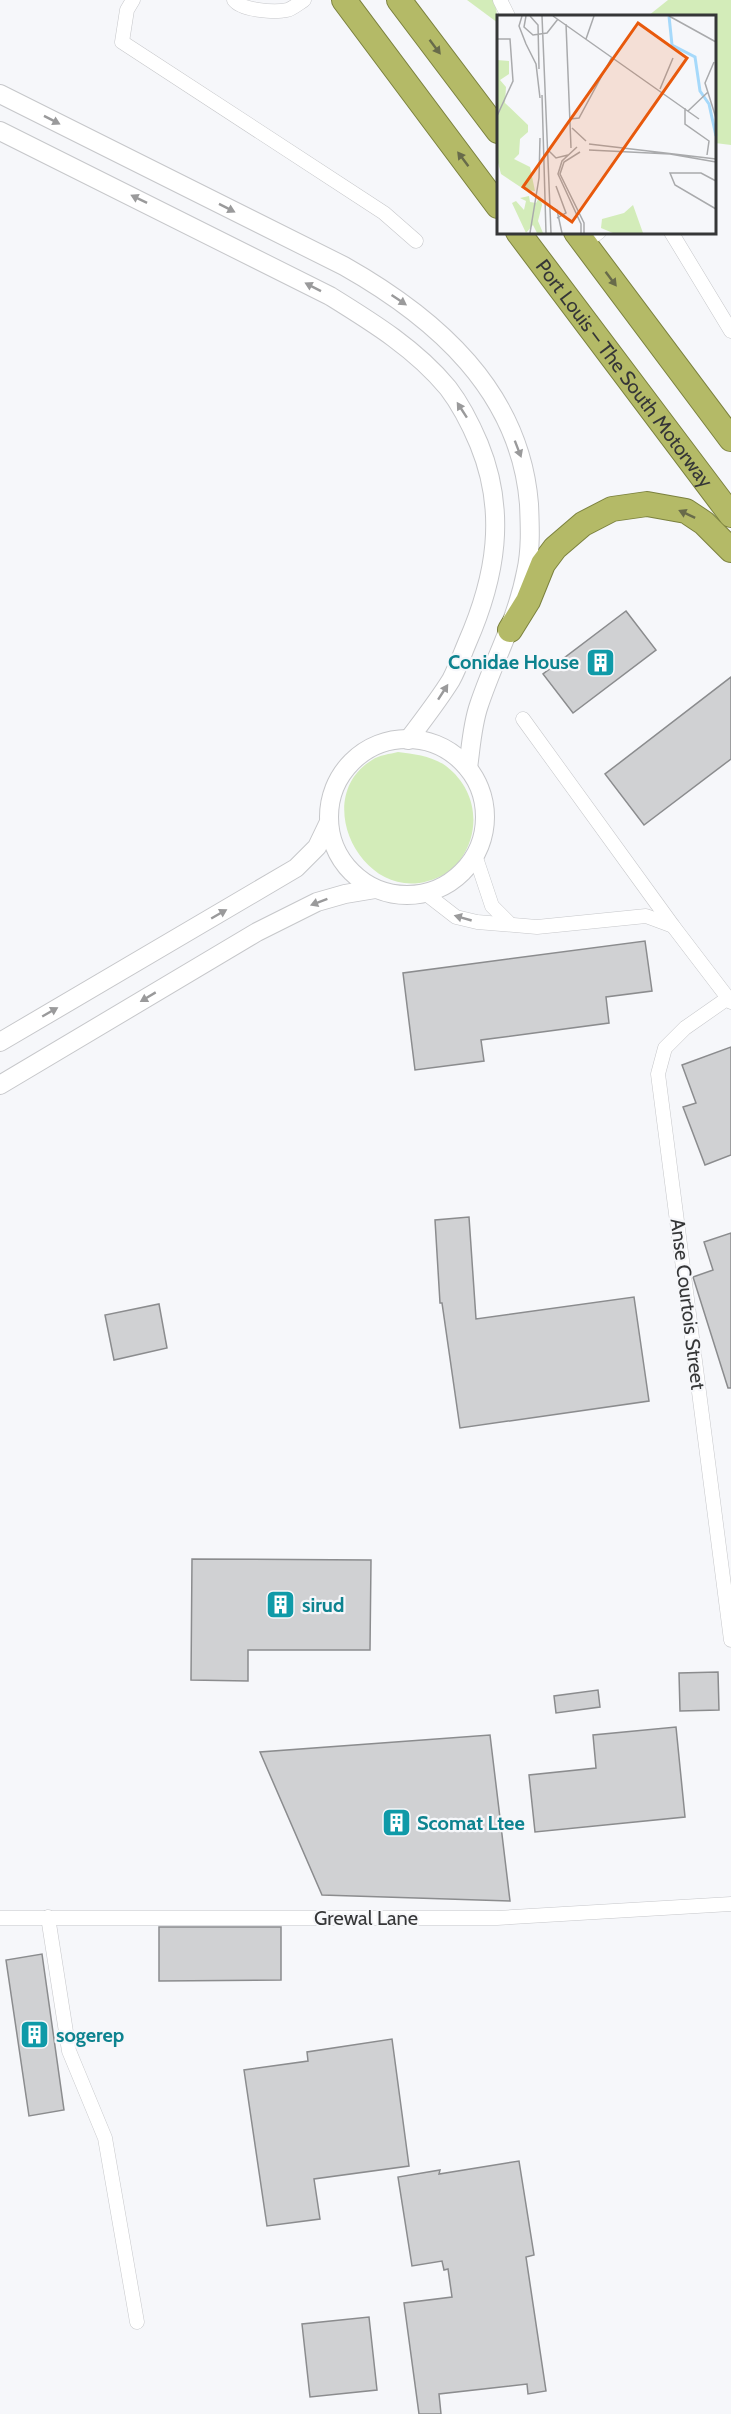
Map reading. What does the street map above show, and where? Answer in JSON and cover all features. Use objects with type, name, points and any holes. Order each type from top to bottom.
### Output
[{"type":"highway","points":[[344,0],[497,205]]},
{"type":"highway","points":[[399,0],[497,130]]},
{"type":"highway","name":"Port Louis – The South Motorway","points":[[520,234],[731,515]]},
{"type":"highway","points":[[586,236],[731,439]]},
{"type":"highway","points":[[510,630],[528,601],[543,564],[555,548],[583,524],[612,509],[647,504],[686,511],[704,523],[731,550]]},
{"type":"street","points":[[133,0],[127,10],[122,42],[384,213],[416,241]]},
{"type":"street","points":[[234,0],[237,5],[257,10],[287,10],[304,0]]},
{"type":"street","points":[[500,0],[508,15]]},
{"type":"street","points":[[0,94],[333,261],[378,286],[432,326],[475,369],[504,414],[521,457],[528,494],[531,530],[526,572],[510,630],[479,706],[468,768]]},
{"type":"street","points":[[0,131],[330,296],[377,325],[409,350],[448,389],[470,423],[485,459],[494,492],[497,531],[489,585],[472,632],[452,678],[432,710],[408,740]]},
{"type":"street","points":[[672,234],[731,331]]},
{"type":"street","points":[[523,719],[729,1000]]},
{"type":"street","points":[[408,740],[425,741],[441,747],[456,756],[468,768],[478,784],[484,801],[485,820],[483,838],[475,855],[462,872],[445,885],[425,893],[400,895],[375,889],[357,878],[343,862],[333,843],[329,822],[331,801],[338,781],[351,764],[367,751],[387,742],[408,740]]},
{"type":"street","points":[[0,1042],[297,868],[317,846],[329,822]]},
{"type":"street","points":[[475,855],[492,906],[509,924]]},
{"type":"street","points":[[0,1085],[257,932],[317,902],[375,889]]},
{"type":"street","points":[[425,893],[456,917],[477,922],[537,927],[646,916],[673,926]]},
{"type":"street","name":"Anse Courtois Street","points":[[729,1000],[686,1028],[665,1048],[658,1074],[731,1640]]},
{"type":"street","name":"Grewal Lane","points":[[0,1918],[497,1918],[731,1904]]},
{"type":"street","points":[[48,1917],[69,2051],[105,2138],[136,2322]]},
{"type":"green space","points":[[467,0],[495,0],[497,22]]},
{"type":"green space","points":[[668,0],[731,0],[731,145],[716,143],[716,15],[649,15]]},
{"type":"green space","points":[[398,752],[429,758],[446,766],[464,786],[473,810],[472,835],[461,859],[447,873],[428,881],[404,883],[383,876],[365,862],[352,842],[345,820],[345,798],[354,777],[375,758]]},
{"type":"building","name":"Conidae House","points":[[626,611],[656,650],[573,713],[543,674]]},
{"type":"building","points":[[731,677],[731,759],[644,825],[605,774]]},
{"type":"building","points":[[645,941],[652,991],[606,997],[609,1023],[481,1040],[484,1061],[415,1070],[403,973]]},
{"type":"building","points":[[731,1047],[731,1155],[705,1165],[683,1107],[696,1103],[682,1065]]},
{"type":"building","points":[[469,1217],[476,1319],[634,1297],[649,1401],[460,1428],[442,1303],[440,1303],[435,1220]]},
{"type":"building","points":[[731,1233],[731,1388],[728,1388],[693,1277],[713,1270],[704,1242]]},
{"type":"building","points":[[159,1304],[167,1348],[114,1360],[105,1315]]},
{"type":"building","name":"sirud","points":[[192,1559],[371,1560],[370,1650],[248,1650],[248,1681],[191,1680]]},
{"type":"building","points":[[718,1672],[719,1710],[680,1711],[679,1673]]},
{"type":"building","points":[[598,1690],[600,1707],[556,1713],[554,1696]]},
{"type":"building","points":[[676,1727],[685,1817],[535,1832],[529,1775],[596,1768],[593,1735]]},
{"type":"building","name":"Scomat Ltee","points":[[490,1735],[510,1901],[322,1895],[260,1752]]},
{"type":"building","points":[[159,1927],[281,1927],[281,1980],[159,1981]]},
{"type":"building","name":"sogerep","points":[[42,1954],[64,2110],[29,2116],[6,1960]]},
{"type":"building","points":[[392,2039],[409,2166],[314,2179],[320,2219],[267,2226],[244,2070],[308,2061],[307,2052]]},
{"type":"building","points":[[519,2161],[534,2255],[526,2257],[546,2391],[528,2394],[527,2384],[439,2394],[441,2414],[419,2414],[404,2303],[452,2297],[448,2269],[444,2270],[442,2261],[412,2266],[398,2177],[440,2170],[439,2174]]},
{"type":"building","points":[[369,2317],[377,2390],[310,2397],[302,2324]]},
{"type":"place","name":"Conidae House","points":[[600,662]]},
{"type":"place","name":"sirud","points":[[281,1605]]},
{"type":"place","name":"Scomat Ltee","points":[[396,1823]]},
{"type":"place","name":"sogerep","points":[[35,2035]]}]
